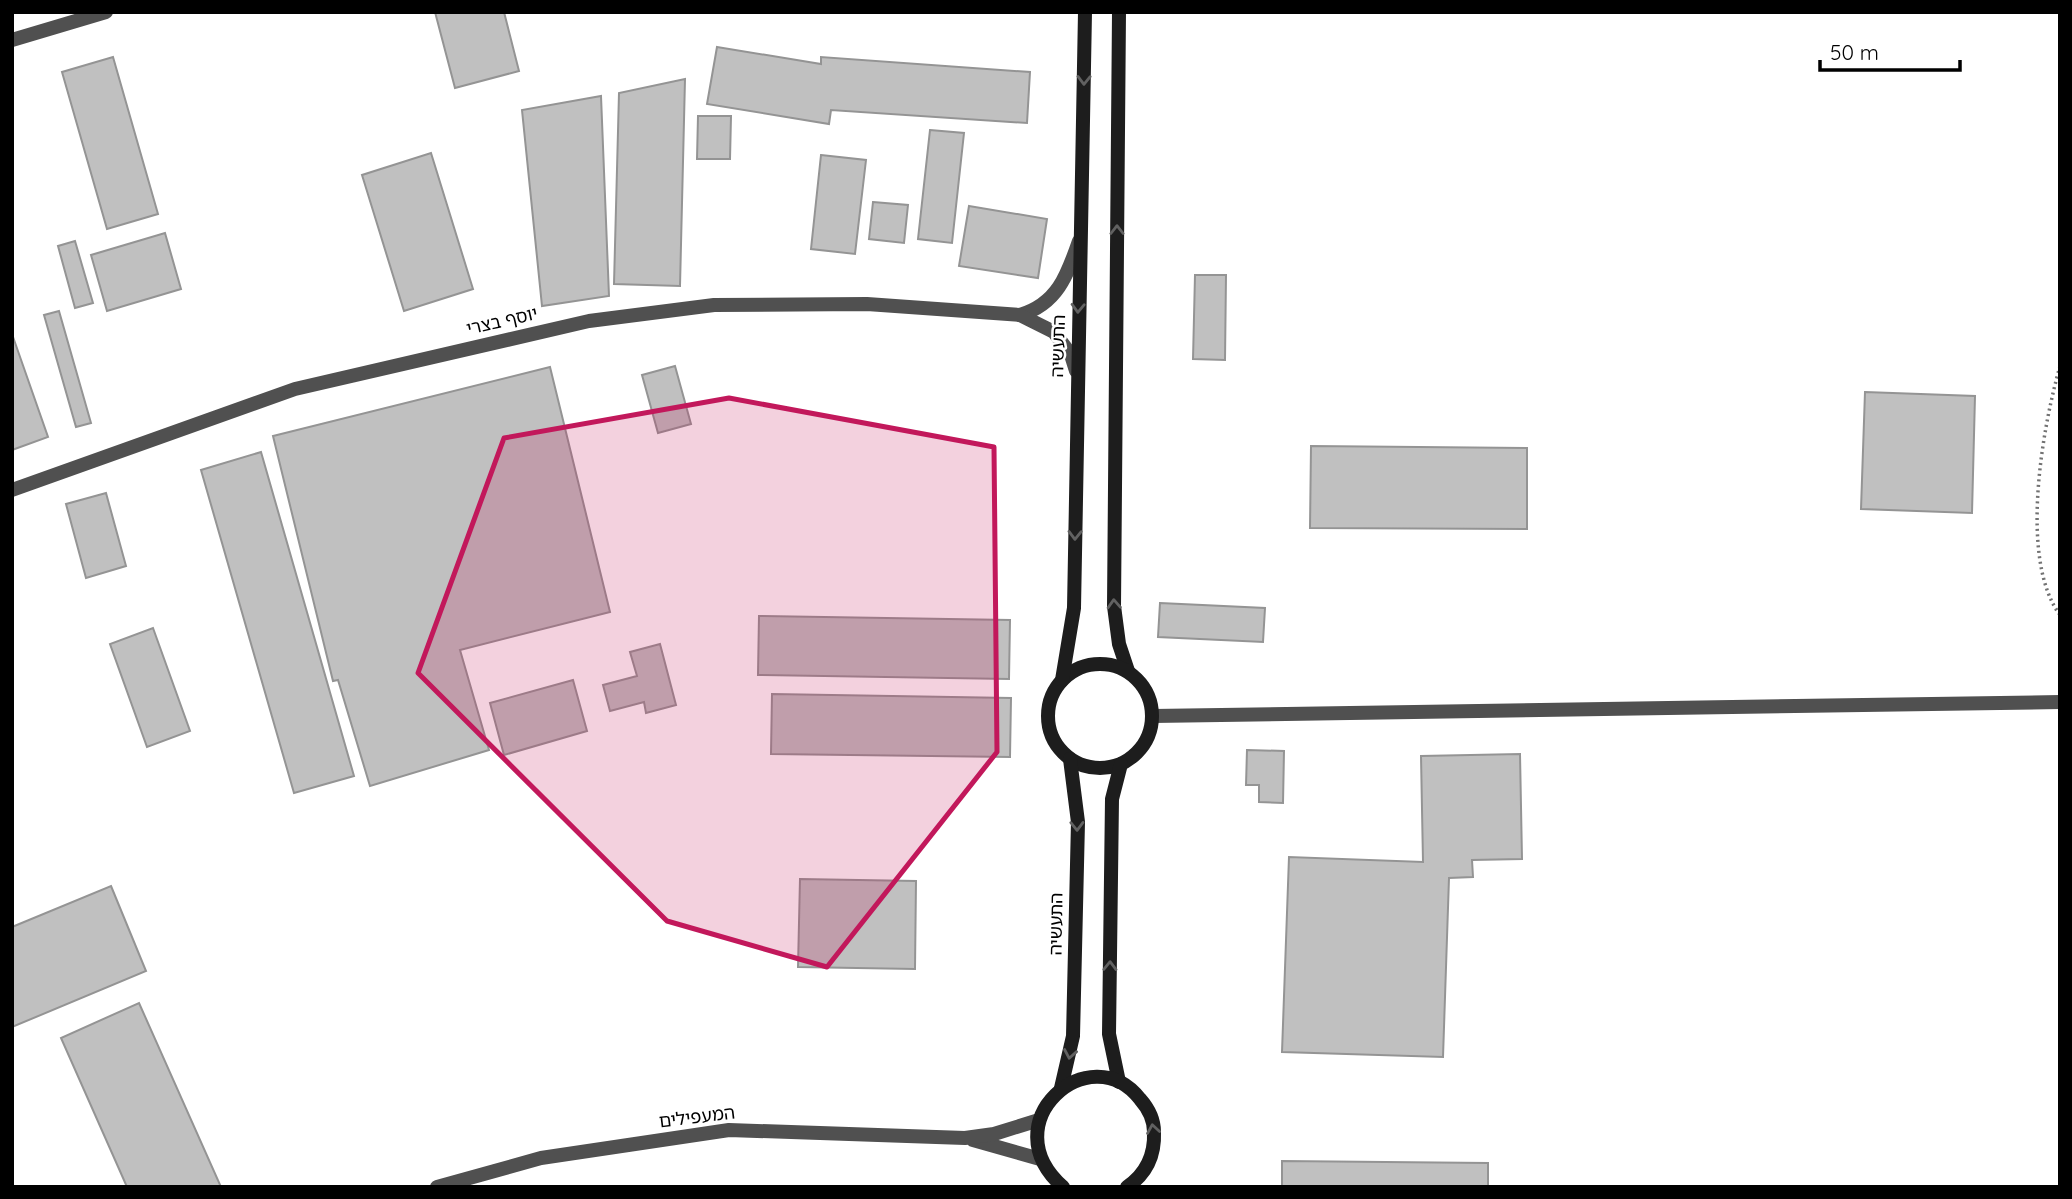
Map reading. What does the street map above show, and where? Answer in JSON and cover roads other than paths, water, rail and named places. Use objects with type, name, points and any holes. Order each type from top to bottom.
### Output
[{"type":"street","points":[[12,40],[106,12]]},
{"type":"street","name":"התעשיה","points":[[1062,680],[1074,608],[1076,371],[1085,12]]},
{"type":"street","points":[[1119,12],[1114,606],[1119,644],[1128,671],[1146,691],[1153,716],[1144,745],[1121,764],[1104,768],[1086,766],[1070,759],[1057,746],[1050,730],[1050,704],[1062,680],[1076,669],[1093,664],[1111,664],[1128,671]]},
{"type":"street","points":[[1020,315],[1038,310],[1060,288],[1081,236]]},
{"type":"street","name":"יוסף בצרי","points":[[12,490],[295,389],[589,321],[714,305],[867,304],[1020,315],[1054,332],[1071,355],[1076,371]]},
{"type":"street","points":[[1153,716],[2060,702]]},
{"type":"street","name":"התעשיה","points":[[1061,1088],[1073,1036],[1078,822],[1070,759]]},
{"type":"street","points":[[1119,1082],[1109,1034],[1112,799],[1121,764]]},
{"type":"street","points":[[1063,1187],[1050,1175],[1040,1159],[1036,1139],[1039,1120],[1047,1102],[1061,1088],[1079,1080],[1099,1077],[1119,1082],[1135,1092],[1147,1108],[1154,1126],[1155,1145],[1149,1164],[1137,1180],[1127,1187]]},
{"type":"street","name":"המעפילים","points":[[437,1187],[541,1158],[729,1130],[965,1138],[994,1134],[1039,1120]]},
{"type":"street","name":"המעפילים","points":[[965,1138],[1040,1159]]}]
